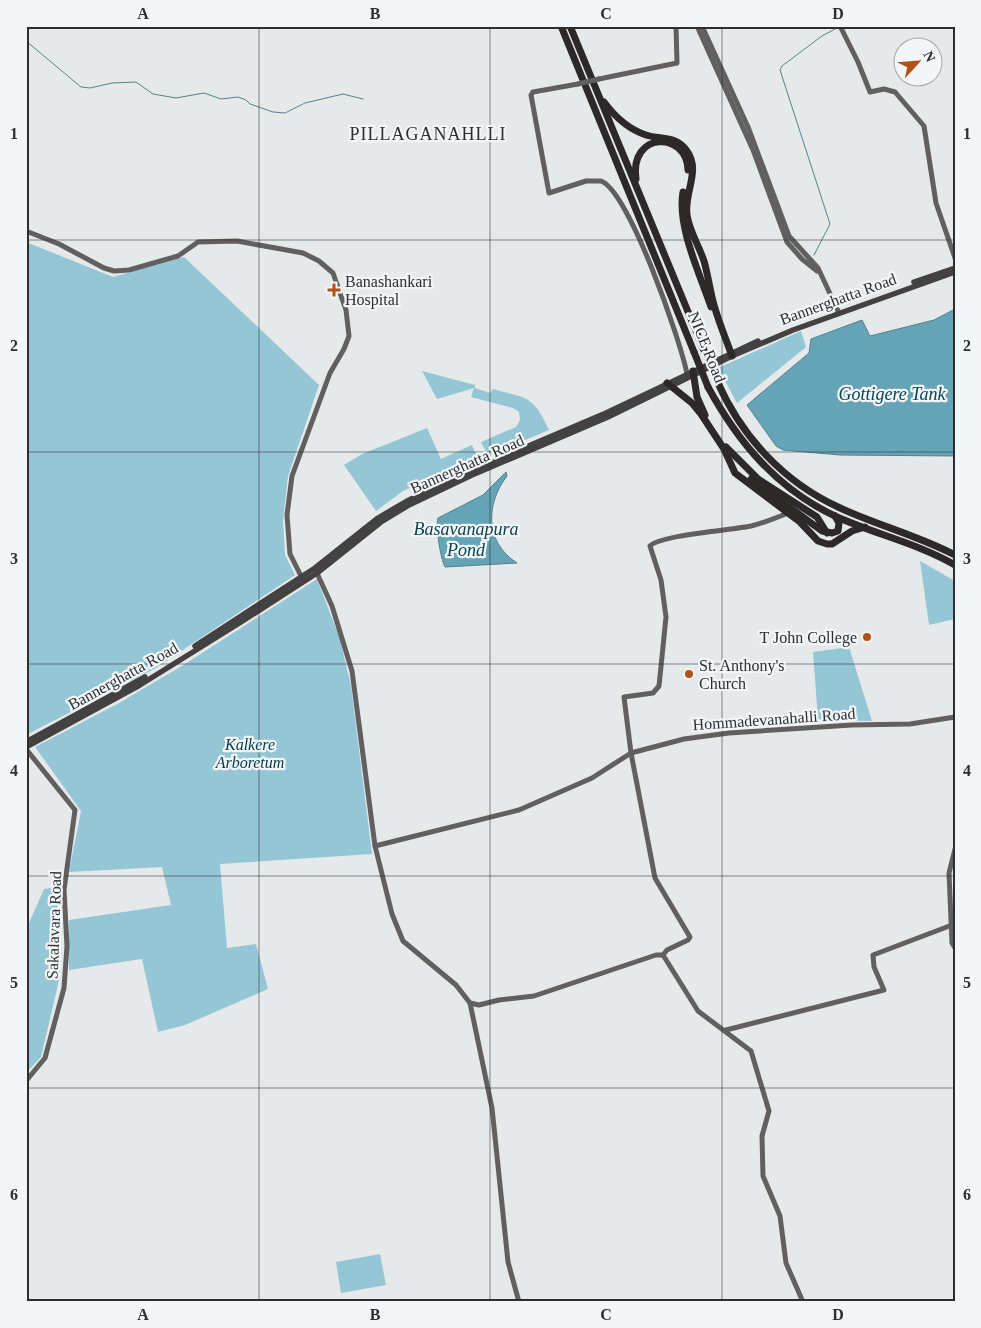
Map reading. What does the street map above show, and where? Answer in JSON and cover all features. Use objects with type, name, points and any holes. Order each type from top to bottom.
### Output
[{"type":"highway","name":"NICE Road","points":[[561,26],[708,387],[738,436],[766,468],[796,493],[834,515],[922,549],[955,566]]},
{"type":"highway","name":"NICE Road","points":[[570,26],[718,383],[733,413],[752,440],[779,468],[803,487],[838,506],[919,538],[955,555]]},
{"type":"highway","points":[[596,89],[608,108],[626,125],[647,135],[673,139],[684,147],[690,155],[693,169],[687,200],[687,216],[704,262],[729,355]]},
{"type":"highway","points":[[637,189],[634,164],[643,148],[654,142],[666,142],[674,145],[683,154],[688,166],[682,200],[683,221],[729,355]]},
{"type":"highway","points":[[691,374],[697,397],[708,420],[727,450],[735,473],[800,522],[818,541],[827,544],[852,531],[865,527]]},
{"type":"highway","points":[[669,385],[696,407],[727,450],[758,479],[817,517],[827,533],[836,533],[840,529],[834,515]]},
{"type":"main road","name":"Bannerghatta Road","points":[[26,748],[140,685],[302,580],[410,502],[669,385],[729,355],[839,311],[955,268]]},
{"type":"main road","name":"Bannerghatta Road","points":[[839,311],[955,272]]},
{"type":"main road","name":"Bannerghatta Road","points":[[26,742],[141,680],[302,580]]},
{"type":"street","points":[[676,26],[677,63],[533,92],[530,95],[549,193],[594,181],[605,182],[613,191],[652,266],[691,374]]},
{"type":"street","points":[[697,26],[747,136],[787,242],[802,259],[820,272]]},
{"type":"street","points":[[702,26],[748,128],[789,236],[820,272],[839,311]]},
{"type":"street","points":[[840,26],[870,92],[884,89],[895,92],[924,126],[936,203],[955,258]]},
{"type":"street","points":[[26,231],[59,244],[104,268],[114,271],[128,270],[178,256],[198,242],[237,241],[303,253],[319,261],[333,274],[348,319],[349,336],[330,373],[292,476],[287,515],[290,554],[302,580]]},
{"type":"street","points":[[663,955],[667,950],[688,940],[690,935],[655,878],[631,753],[624,697],[658,690],[665,623],[662,587],[650,546],[654,542],[673,538],[752,526],[788,513]]},
{"type":"street","points":[[316,570],[332,606],[352,671],[375,846],[392,914],[403,941],[456,986],[470,1003],[492,1108],[508,1262],[519,1302]]},
{"type":"street","name":"Hommadevanahalli Road","points":[[375,846],[520,810],[592,778],[631,753],[684,739],[730,733],[852,725],[910,724],[955,717]]},
{"type":"street","name":"Sakalavara Road","points":[[26,748],[76,810],[64,890],[67,946],[64,988],[45,1058],[26,1081]]},
{"type":"street","points":[[955,848],[949,873],[953,918],[952,943],[955,948]]},
{"type":"street","points":[[726,1030],[884,990],[874,967],[873,955],[952,925]]},
{"type":"street","points":[[470,1003],[479,1005],[499,1000],[534,996],[656,955],[663,955]]},
{"type":"street","points":[[663,955],[698,1011],[748,1047],[756,1064],[769,1111],[762,1136],[763,1176],[780,1216],[786,1263],[803,1302]]},
{"type":"green space","points":[[26,242],[113,277],[184,257],[319,385],[288,476],[283,521],[285,555],[295,575],[156,668],[26,735]]},
{"type":"green space","points":[[801,331],[806,347],[737,403],[718,368]]},
{"type":"green space","points":[[422,371],[475,385],[475,388],[490,393],[493,389],[522,397],[533,404],[538,410],[549,430],[497,452],[486,452],[481,442],[516,427],[520,420],[519,412],[513,408],[471,397],[474,388],[437,399]]},
{"type":"green space","points":[[427,428],[441,459],[472,445],[476,455],[468,463],[403,491],[376,511],[344,465],[362,454]]},
{"type":"green space","points":[[920,561],[955,581],[955,619],[929,625]]},
{"type":"green space","name":"Kalkere Arboretum","points":[[317,579],[340,639],[351,686],[372,854],[220,864],[227,948],[256,944],[268,989],[185,1025],[158,1032],[142,959],[69,970],[69,920],[171,905],[162,867],[69,872],[81,811],[35,747],[119,703],[185,664]]},
{"type":"green space","points":[[849,647],[872,721],[818,720],[813,652]]},
{"type":"green space","points":[[57,887],[60,976],[41,1057],[26,1073],[26,930],[44,889]]},
{"type":"green space","points":[[380,1254],[386,1285],[341,1293],[336,1262]]},
{"type":"water","name":"Gottigere Tank","points":[[955,309],[955,456],[840,455],[783,450],[776,446],[747,405],[809,353],[811,339],[862,320],[870,336],[934,320]]},
{"type":"water","name":"Basavanapura Pond","points":[[506,472],[507,476],[495,498],[492,522],[499,544],[506,554],[517,563],[445,567],[439,543],[438,518],[483,495]]},
{"type":"waterway","points":[[814,255],[830,224],[780,70],[782,66],[822,36],[835,29]]},
{"type":"waterway","points":[[26,41],[81,87],[90,88],[112,83],[136,82],[153,94],[176,98],[204,93],[221,99],[238,97],[250,104],[273,112],[285,113],[305,103],[343,94],[363,99]]},
{"type":"place","name":"Banashankari Hospital","points":[[334,290]]},
{"type":"place","name":"T John College","points":[[867,637]]},
{"type":"place","name":"St. Anthony's Church","points":[[689,674]]},
{"type":"district","name":"PILLAGANAHLLI","points":[[428,134]]}]
